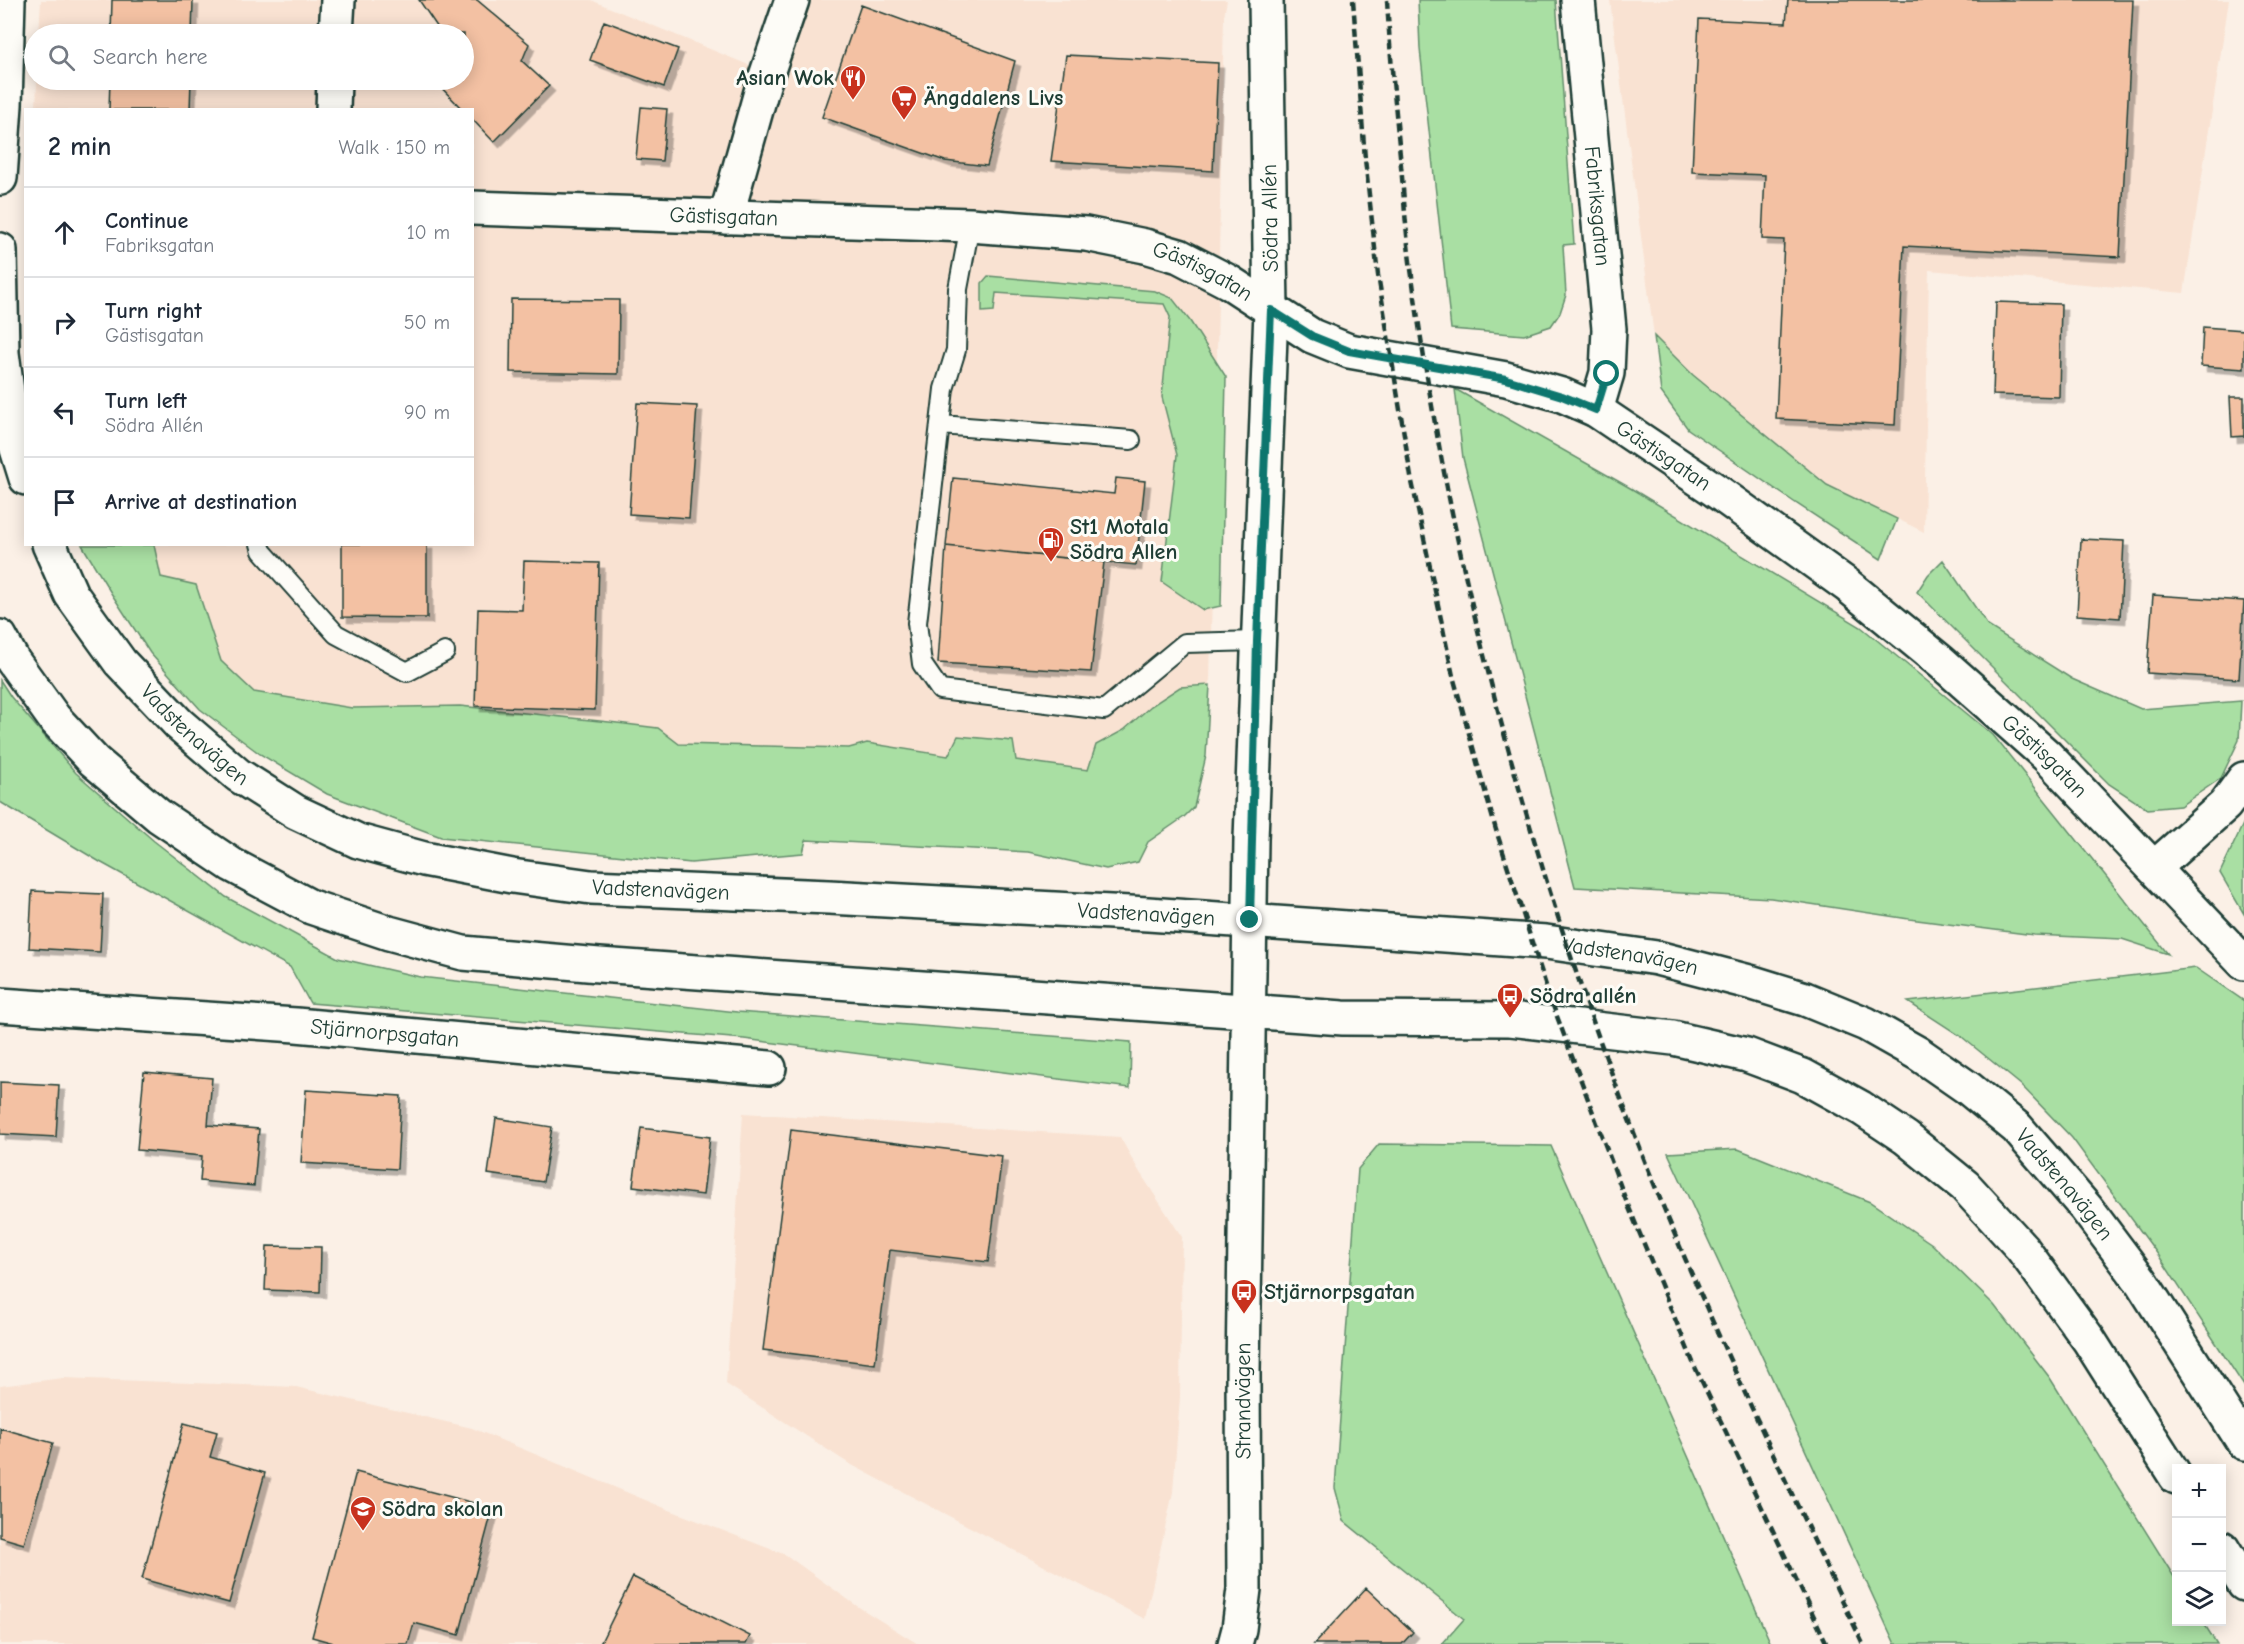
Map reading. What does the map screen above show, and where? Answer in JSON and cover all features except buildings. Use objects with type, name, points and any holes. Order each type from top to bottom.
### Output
[{"type":"main road","points":[[0,178],[8,0]]},
{"type":"main road","points":[[337,24],[338,0]]},
{"type":"main road","points":[[726,217],[763,85],[792,0]]},
{"type":"main road","name":"Södra Allén","points":[[1248,1012],[1257,641],[1271,310],[1266,0]]},
{"type":"main road","name":"Fabriksgatan","points":[[1578,0],[1609,329],[1607,374],[1596,410]]},
{"type":"main road","points":[[333,108],[334,90]]},
{"type":"main road","name":"Gästisgatan","points":[[474,208],[970,225],[1086,234],[1179,256],[1229,282],[1312,336],[1349,351],[1506,379],[1562,396],[1596,410],[1715,490],[1847,585],[1924,648],[2047,756],[2244,963]]},
{"type":"main road","points":[[0,250],[2,353],[13,436],[24,472]]},
{"type":"main road","name":"Vadstenavägen","points":[[50,546],[70,594],[120,662],[179,724],[238,775],[296,812],[358,841],[446,864],[591,887],[829,897],[1250,920],[1546,942],[1657,958],[1805,999],[1866,1024],[1919,1054],[1968,1088],[2017,1128],[2086,1208],[2141,1281],[2244,1443]]},
{"type":"main road","points":[[0,637],[13,661],[54,718],[94,761],[159,816],[232,865],[311,907],[389,933],[463,953],[1248,1012],[1343,1018],[1510,1020],[1661,1037],[1747,1055],[1803,1076],[1861,1108],[1906,1138],[1965,1186],[2022,1248],[2089,1340],[2172,1471]]},
{"type":"main road","points":[[2154,868],[2224,805],[2244,779]]},
{"type":"main road","name":"Stjärnorpsgatan","points":[[0,1005],[296,1024],[769,1068]]},
{"type":"main road","name":"Strandvägen","points":[[1235,1644],[1244,1589],[1243,1372],[1248,1012]]},
{"type":"main road","points":[[2226,1555],[2244,1584]]},
{"type":"lane","points":[[970,225],[958,289],[956,350],[944,389],[917,623],[922,664],[940,690],[1104,710],[1185,643],[1257,641]]},
{"type":"lane","points":[[941,425],[1131,440]]},
{"type":"lane","points":[[260,546],[262,552],[336,634],[407,672],[445,652]]},
{"type":"shaded area","points":[[41,0],[591,0],[773,75],[800,0],[1227,0],[1224,16],[1210,685],[1180,687],[1151,706],[1124,730],[1097,745],[1088,770],[1015,760],[1012,741],[958,736],[949,756],[867,743],[849,748],[679,744],[658,728],[609,722],[460,706],[352,708],[254,692],[221,661],[196,585],[161,577],[154,546],[474,546],[474,108],[36,108],[37,90],[474,90],[474,24],[40,24]]},
{"type":"shaded area","points":[[1610,0],[2229,0],[2184,293],[1929,270],[1924,532],[1828,485],[1693,375],[1654,336]]},
{"type":"shaded area","points":[[743,1113],[1120,1137],[1182,1237],[1180,1397],[1173,1492],[1145,1619],[848,1463],[726,1384]]},
{"type":"shaded area","name":"Södra skolan","points":[[63,1378],[296,1387],[472,1428],[667,1509],[786,1555],[857,1606],[918,1644],[0,1644],[0,1386]]},
{"type":"green space","points":[[1418,0],[1556,0],[1574,244],[1563,245],[1566,295],[1560,313],[1551,326],[1524,335],[1451,329],[1420,49]]},
{"type":"green space","points":[[988,276],[1155,291],[1172,298],[1190,321],[1226,377],[1221,606],[1203,610],[1162,582],[1177,455],[1162,397],[1170,317],[1164,304],[996,293],[994,311],[982,312],[982,283]]},
{"type":"green space","points":[[1654,336],[1693,375],[1827,485],[1897,519],[1881,559],[1688,429],[1661,392]]},
{"type":"green space","points":[[1455,389],[1632,489],[1861,627],[1993,735],[2168,954],[2122,939],[2034,935],[1771,898],[1575,887],[1463,458]]},
{"type":"green space","points":[[83,546],[154,546],[161,577],[196,585],[221,661],[254,692],[352,708],[460,706],[609,722],[658,728],[679,744],[849,748],[867,743],[948,756],[958,736],[1013,741],[1016,760],[1088,770],[1096,745],[1124,730],[1151,706],[1180,687],[1210,685],[1206,756],[1194,807],[1184,817],[1148,842],[1138,862],[1106,869],[1028,852],[806,840],[803,853],[691,863],[441,837],[327,794],[260,754],[200,709],[150,653]]},
{"type":"green space","points":[[1943,560],[1988,626],[2072,679],[2141,709],[2241,701],[2239,740],[2221,778],[2180,806],[2147,809],[2109,784],[1917,592],[1928,575]]},
{"type":"green space","points":[[0,680],[11,697],[76,773],[154,841],[226,897],[338,958],[420,977],[737,1012],[1131,1042],[1130,1088],[744,1039],[310,1003],[290,967],[100,862],[0,802]]},
{"type":"green space","points":[[2244,822],[2244,914],[2220,873]]},
{"type":"green space","points":[[2196,968],[2244,1001],[2244,1386],[2159,1256],[2072,1138],[2021,1085],[1962,1037],[1908,1002]]},
{"type":"green space","points":[[1379,1144],[1551,1146],[1771,1644],[1442,1644],[1464,1619],[1344,1521],[1335,1488],[1358,1169]]},
{"type":"green space","points":[[1738,1149],[1870,1202],[1932,1244],[1994,1305],[2050,1378],[2172,1574],[2172,1626],[2206,1626],[2217,1644],[1895,1644],[1668,1153]]},
{"type":"railway","points":[[1353,0],[1365,159],[1378,275],[1411,477],[1453,676],[1496,830],[1549,995],[1625,1198],[1695,1367],[1827,1644]]},
{"type":"railway","points":[[1387,0],[1408,246],[1430,396],[1479,634],[1509,751],[1580,984],[1665,1211],[1737,1375],[1863,1644]]},
{"type":"place","name":"Asian Wok","points":[[853,101]]},
{"type":"place","name":"Ängdalens Livs","points":[[904,121]]},
{"type":"place","name":"St1 Motala Södra Allen","points":[[1051,563]]},
{"type":"place","name":"Södra allén","points":[[1510,1019]]},
{"type":"place","name":"Stjärnorpsgatan","points":[[1244,1315]]},
{"type":"place","name":"Södra skolan","points":[[363,1532]]},
{"type":"route","points":[[1250,920],[1257,641],[1271,310],[1312,336],[1349,351],[1506,379],[1562,396],[1596,410],[1607,374]]}]
